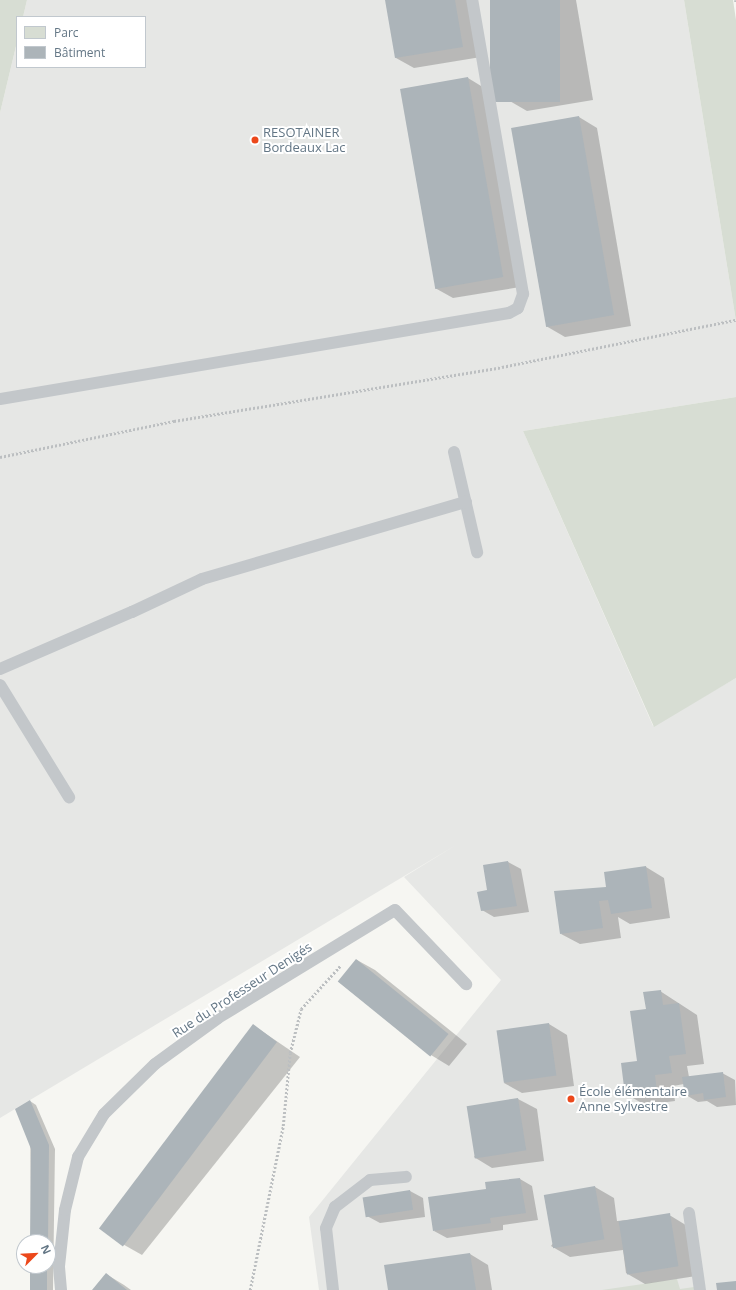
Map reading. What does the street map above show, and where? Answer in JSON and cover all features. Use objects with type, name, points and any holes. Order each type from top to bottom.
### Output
[{"type":"lane","points":[[0,399],[509,313],[518,308],[523,294],[472,0]]},
{"type":"lane","points":[[454,452],[477,552]]},
{"type":"lane","points":[[0,669],[132,612],[202,579],[466,502]]},
{"type":"lane","points":[[0,685],[70,797]]},
{"type":"lane","name":"Rue du Professeur Denigés","points":[[61,1290],[59,1266],[65,1210],[78,1157],[104,1114],[155,1064],[212,1023],[395,910],[466,984]]},
{"type":"lane","points":[[333,1290],[326,1228],[335,1207],[370,1180],[406,1177]]},
{"type":"lane","points":[[689,1213],[700,1290]]},
{"type":"path","points":[[0,457],[174,421],[502,367],[736,320]]},
{"type":"path","points":[[250,1290],[283,1126],[290,1053],[301,1009],[348,956],[341,943]]},
{"type":"shaded area","points":[[27,0],[684,0],[736,321],[736,397],[523,431],[653,726],[736,678],[736,1290],[319,1290],[309,1217],[501,980],[404,877],[456,845],[0,1118],[0,113],[16,46],[16,68],[146,68],[146,16],[23,16]]},
{"type":"green space","points":[[0,0],[27,0],[23,16],[16,16],[16,46],[0,113]]},
{"type":"green space","points":[[684,0],[733,0],[736,20],[736,321]]},
{"type":"green space","points":[[736,397],[736,678],[654,727],[523,431]]},
{"type":"green space","points":[[677,1279],[680,1289],[694,1287],[694,1290],[602,1290]]},
{"type":"building","points":[[385,0],[455,0],[463,47],[395,58]]},
{"type":"building","points":[[490,0],[560,0],[560,102],[490,102]]},
{"type":"building","points":[[468,77],[503,277],[435,289],[400,89]]},
{"type":"building","points":[[579,116],[614,315],[546,327],[511,128]]},
{"type":"building","points":[[508,861],[517,906],[481,911],[477,892],[487,890],[483,865]]},
{"type":"building","points":[[646,866],[652,908],[611,914],[608,900],[599,901],[603,928],[560,934],[554,891],[606,887],[604,872]]},
{"type":"building","points":[[356,959],[448,1034],[430,1056],[338,982]]},
{"type":"building","points":[[661,990],[663,1005],[679,1003],[686,1054],[669,1056],[672,1073],[655,1075],[657,1091],[625,1095],[621,1063],[637,1061],[630,1011],[646,1009],[643,992]]},
{"type":"building","points":[[549,1023],[556,1075],[504,1083],[497,1030]]},
{"type":"building","points":[[253,1024],[277,1042],[123,1247],[99,1228]]},
{"type":"building","points":[[723,1072],[726,1097],[704,1100],[703,1093],[685,1096],[682,1077]]},
{"type":"building","points":[[518,1098],[526,1150],[475,1158],[467,1106]]},
{"type":"building","points":[[30,1100],[49,1145],[48,1234],[30,1234],[31,1149],[15,1109]]},
{"type":"building","points":[[520,1178],[526,1213],[490,1218],[491,1223],[433,1231],[428,1197],[486,1189],[485,1182]]},
{"type":"building","points":[[595,1186],[604,1239],[553,1248],[544,1195]]},
{"type":"building","points":[[410,1190],[413,1210],[366,1217],[363,1198]]},
{"type":"building","points":[[670,1213],[678,1266],[627,1274],[619,1221]]},
{"type":"building","points":[[470,1253],[476,1290],[388,1290],[384,1265]]},
{"type":"building","points":[[106,1273],[127,1290],[92,1290]]},
{"type":"building","points":[[30,1274],[47,1274],[47,1290],[30,1290]]},
{"type":"building","points":[[736,1281],[736,1290],[717,1290],[716,1283]]},
{"type":"place","name":"RESOTAINER Bordeaux Lac","points":[[255,140]]},
{"type":"place","name":"École élémentaire Anne Sylvestre","points":[[571,1099]]}]
